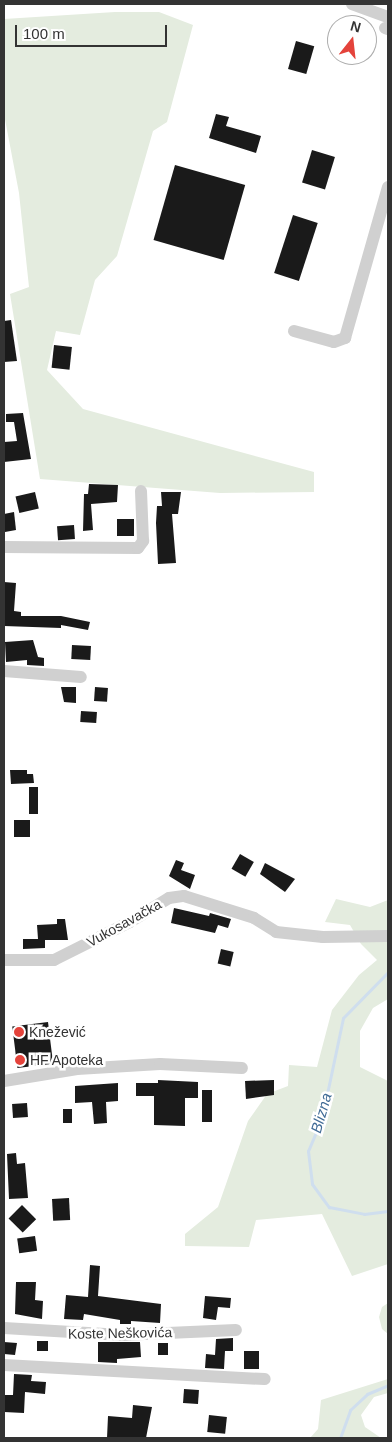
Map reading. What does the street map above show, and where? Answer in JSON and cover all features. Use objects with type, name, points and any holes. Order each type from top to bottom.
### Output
[{"type":"street","points":[[352,4],[387,25]]},
{"type":"street","points":[[294,331],[334,342],[345,338],[388,187]]},
{"type":"street","points":[[4,547],[138,548],[143,541],[140,491]]},
{"type":"street","points":[[4,671],[81,676]]},
{"type":"street","name":"Vukosavačka","points":[[4,960],[54,960],[130,922],[169,898],[184,896],[254,918],[276,932],[323,937],[388,936]]},
{"type":"street","points":[[4,1082],[77,1069],[160,1064],[242,1068]]},
{"type":"street","name":"Koste Neškovića","points":[[4,1328],[122,1335],[236,1330]]},
{"type":"street","points":[[4,1365],[265,1378]]},
{"type":"shaded area","points":[[115,12],[159,12],[193,25],[167,122],[153,131],[117,256],[95,280],[80,335],[56,331],[47,370],[83,409],[314,472],[314,492],[220,493],[40,479],[10,294],[29,287],[19,193],[4,114],[4,19]]},
{"type":"shaded area","points":[[336,899],[370,907],[388,900],[388,999],[373,1008],[360,1031],[360,1067],[388,1081],[388,1264],[352,1276],[322,1214],[256,1220],[249,1247],[185,1246],[185,1234],[218,1207],[248,1121],[267,1094],[288,1086],[289,1065],[317,1067],[332,1010],[359,975],[377,960],[361,944],[350,925],[325,922]]},
{"type":"shaded area","points":[[388,1303],[388,1334],[382,1329],[379,1317],[382,1307]]},
{"type":"shaded area","points":[[388,1379],[388,1393],[374,1397],[361,1415],[365,1427],[381,1438],[310,1438],[318,1429],[321,1400]]},
{"type":"building","points":[[296,41],[314,46],[306,74],[288,69]]},
{"type":"building","points":[[216,114],[229,117],[226,126],[261,136],[256,153],[209,138]]},
{"type":"building","points":[[312,150],[335,157],[325,190],[302,183]]},
{"type":"building","points":[[175,165],[245,185],[224,260],[154,240]]},
{"type":"building","points":[[293,215],[318,223],[299,281],[274,273]]},
{"type":"building","points":[[11,320],[17,361],[4,362],[4,321]]},
{"type":"building","points":[[54,345],[72,347],[69,370],[52,368]]},
{"type":"building","points":[[23,413],[31,459],[4,462],[4,442],[17,441],[14,422],[6,422],[6,414]]},
{"type":"building","points":[[89,484],[118,485],[117,502],[91,504],[93,530],[83,531],[84,494],[88,494]]},
{"type":"building","points":[[35,492],[39,509],[19,513],[16,496]]},
{"type":"building","points":[[161,492],[181,492],[178,514],[172,514],[176,563],[158,564],[156,523],[157,506],[162,506]]},
{"type":"building","points":[[14,512],[16,530],[5,532],[4,514]]},
{"type":"building","points":[[117,519],[134,519],[134,536],[117,536]]},
{"type":"building","points":[[74,525],[75,539],[58,540],[57,526]]},
{"type":"building","points":[[4,582],[16,583],[14,611],[21,612],[21,616],[61,616],[90,622],[88,630],[61,625],[61,628],[4,626]]},
{"type":"building","points":[[33,640],[38,657],[44,658],[44,666],[27,665],[27,660],[6,662],[5,642]]},
{"type":"building","points":[[72,645],[91,646],[90,660],[71,659]]},
{"type":"building","points":[[61,687],[76,687],[76,703],[64,702]]},
{"type":"building","points":[[95,687],[108,688],[107,702],[94,701]]},
{"type":"building","points":[[81,711],[97,712],[96,723],[80,722]]},
{"type":"building","points":[[10,770],[27,770],[27,774],[33,774],[34,783],[11,784]]},
{"type":"building","points":[[29,787],[38,787],[38,814],[29,814]]},
{"type":"building","points":[[14,820],[30,820],[30,837],[14,837]]},
{"type":"building","points":[[240,854],[254,862],[245,877],[232,869]]},
{"type":"building","points":[[176,860],[184,863],[181,870],[195,875],[190,889],[169,876]]},
{"type":"building","points":[[265,863],[295,879],[285,892],[260,874]]},
{"type":"building","points":[[174,908],[209,916],[210,913],[231,919],[228,928],[218,925],[215,933],[171,923]]},
{"type":"building","points":[[57,919],[65,919],[68,940],[45,940],[45,948],[23,949],[23,939],[38,939],[37,925],[57,924]]},
{"type":"building","points":[[221,949],[234,952],[230,967],[218,964]]},
{"type":"building","points":[[48,1022],[53,1064],[17,1068],[12,1026]]},
{"type":"building","points":[[158,1080],[198,1082],[198,1098],[185,1098],[185,1126],[154,1125],[154,1096],[136,1096],[136,1083],[158,1083]]},
{"type":"building","points":[[274,1080],[274,1095],[246,1099],[245,1081]]},
{"type":"building","points":[[118,1083],[118,1101],[106,1102],[107,1123],[94,1124],[92,1102],[75,1103],[75,1086]]},
{"type":"building","points":[[202,1090],[212,1090],[212,1122],[202,1122]]},
{"type":"building","points":[[27,1103],[28,1117],[13,1118],[12,1104]]},
{"type":"building","points":[[63,1109],[72,1109],[72,1123],[63,1123]]},
{"type":"building","points":[[16,1153],[17,1164],[25,1163],[28,1198],[9,1199],[7,1154]]},
{"type":"building","points":[[69,1198],[70,1220],[53,1221],[52,1199]]},
{"type":"building","points":[[22,1205],[36,1219],[23,1233],[9,1218]]},
{"type":"building","points":[[35,1236],[37,1251],[19,1253],[17,1239]]},
{"type":"building","points":[[90,1265],[100,1266],[98,1296],[161,1304],[160,1323],[131,1321],[131,1324],[120,1324],[120,1320],[84,1314],[83,1320],[64,1319],[66,1295],[88,1297]]},
{"type":"building","points":[[16,1282],[36,1282],[35,1300],[43,1301],[42,1319],[15,1314]]},
{"type":"building","points":[[205,1296],[231,1298],[230,1308],[218,1307],[216,1320],[203,1318]]},
{"type":"building","points":[[233,1338],[233,1351],[225,1351],[224,1369],[205,1368],[206,1354],[215,1355],[216,1339]]},
{"type":"building","points":[[37,1341],[48,1341],[48,1351],[37,1351]]},
{"type":"building","points":[[4,1342],[17,1343],[15,1355],[4,1354]]},
{"type":"building","points":[[98,1342],[140,1342],[141,1357],[117,1359],[117,1363],[98,1362]]},
{"type":"building","points":[[158,1343],[168,1343],[168,1355],[158,1355]]},
{"type":"building","points":[[244,1351],[259,1351],[259,1369],[244,1369]]},
{"type":"building","points":[[14,1374],[32,1375],[31,1381],[46,1382],[45,1394],[25,1392],[24,1413],[4,1412],[4,1395],[13,1395]]},
{"type":"building","points":[[184,1389],[199,1390],[198,1404],[183,1403]]},
{"type":"building","points":[[133,1405],[152,1407],[146,1438],[107,1438],[108,1416],[132,1418]]},
{"type":"building","points":[[209,1415],[227,1417],[225,1434],[207,1432]]},
{"type":"waterway","name":"Blizna","points":[[388,972],[343,1018],[322,1118],[308,1151],[312,1184],[329,1207],[364,1214],[388,1211]]},
{"type":"waterway","name":"Blizna","points":[[340,1438],[350,1410],[367,1394],[388,1385]]},
{"type":"place","name":"Knežević","points":[[19,1032]]},
{"type":"place","name":"HF Apoteka","points":[[20,1060]]}]
